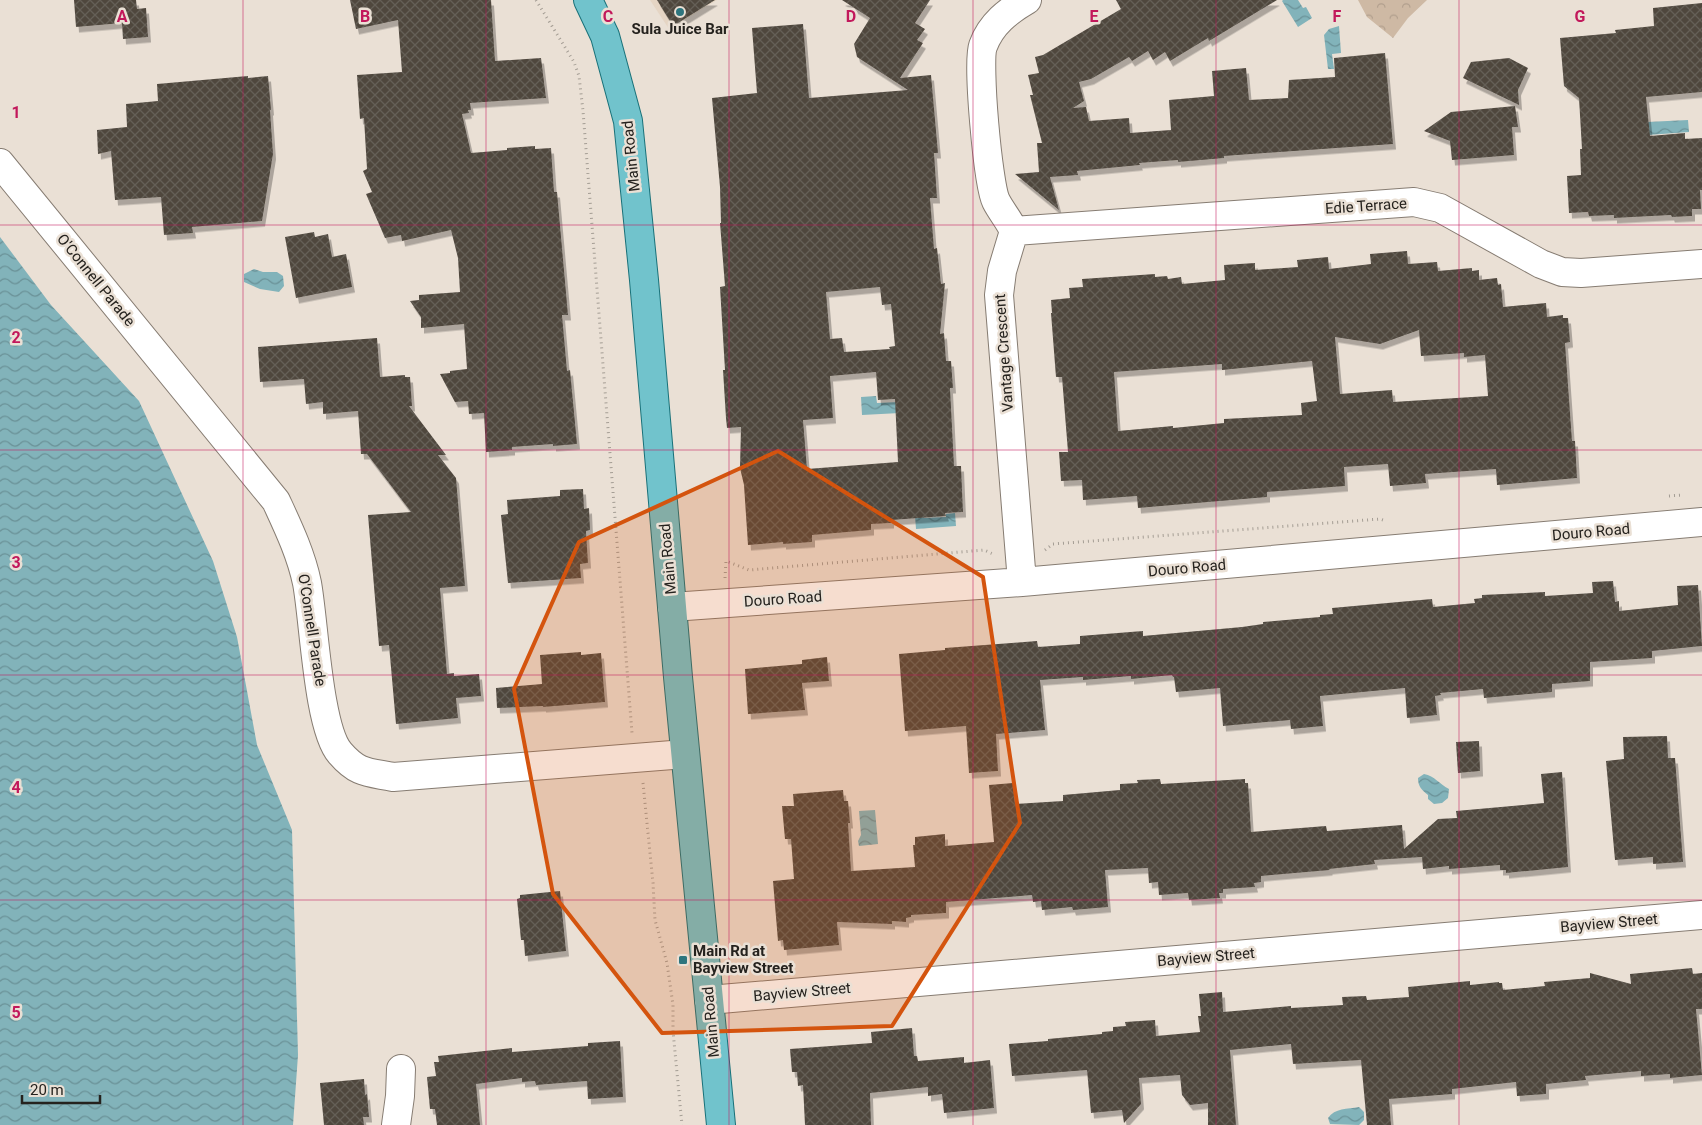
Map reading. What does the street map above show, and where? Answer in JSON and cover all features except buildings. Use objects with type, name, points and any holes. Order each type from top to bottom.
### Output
[{"type":"main road","name":"Main Road","points":[[588,0],[605,36],[628,120],[644,280],[685,754],[721,1125]]},
{"type":"street","points":[[1014,230],[996,201],[990,178],[981,71],[982,47],[994,25],[1027,0]]},
{"type":"street","name":"O'Connell Parade","points":[[0,163],[276,501],[297,546],[307,582],[324,706],[331,736],[338,752],[358,770],[393,777],[685,754]]},
{"type":"street","name":"Edie Terrace","points":[[1014,230],[1414,202],[1440,208],[1541,264],[1562,272],[1582,273],[1702,264]]},
{"type":"street","name":"Vantage Crescent","points":[[1014,230],[1002,271],[999,294],[1022,582]]},
{"type":"street","name":"Douro Road","points":[[672,607],[1022,582],[1702,522]]},
{"type":"street","name":"Bayview Street","points":[[709,1000],[1702,915]]},
{"type":"street","points":[[396,1125],[401,1069]]},
{"type":"path","points":[[536,0],[574,62],[579,76],[632,733]]},
{"type":"path","points":[[1662,497],[1679,494],[1686,496]]},
{"type":"path","points":[[724,603],[726,561],[749,570],[984,550],[995,555],[1044,552],[1053,544],[1380,519],[1392,524]]},
{"type":"path","points":[[642,780],[654,884],[655,920],[667,964],[673,1005],[673,1031],[682,1125]]},
{"type":"highlighted area","points":[[778,451],[983,577],[1020,823],[892,1026],[662,1033],[553,894],[514,689],[579,542]]},
{"type":"shaded area","points":[[650,0],[717,0],[669,29]]},
{"type":"green space","points":[[1358,0],[1427,0],[1408,18],[1393,38],[1367,17]]},
{"type":"water","points":[[1283,0],[1298,0],[1303,8],[1306,7],[1312,18],[1298,27]]},
{"type":"water","points":[[1339,26],[1341,53],[1332,54],[1334,69],[1328,69],[1324,35],[1329,29]]},
{"type":"water","points":[[1688,120],[1689,132],[1648,135],[1647,122]]},
{"type":"water","points":[[0,237],[51,305],[139,401],[213,561],[237,637],[257,745],[292,830],[298,1055],[293,1125],[0,1125]]},
{"type":"water","points":[[254,269],[263,272],[277,272],[283,276],[284,286],[279,292],[260,289],[244,282],[244,274]]},
{"type":"water","points":[[876,396],[877,403],[899,402],[900,413],[862,415],[861,397]]},
{"type":"water","points":[[955,513],[956,526],[916,529],[915,516],[923,515],[924,518],[946,517],[946,514]]},
{"type":"water","points":[[1424,774],[1431,776],[1449,789],[1448,798],[1442,803],[1434,804],[1428,799],[1428,795],[1421,788],[1418,778]]},
{"type":"water","points":[[875,810],[878,844],[859,846],[858,841],[861,835],[859,811]]},
{"type":"water","points":[[1359,1107],[1364,1112],[1364,1120],[1359,1125],[1330,1124],[1328,1118],[1334,1112]]},
{"type":"place","name":"Sula Juice Bar","points":[[680,12]]},
{"type":"place","name":"Main Rd at Bayview Street","points":[[683,960]]}]
